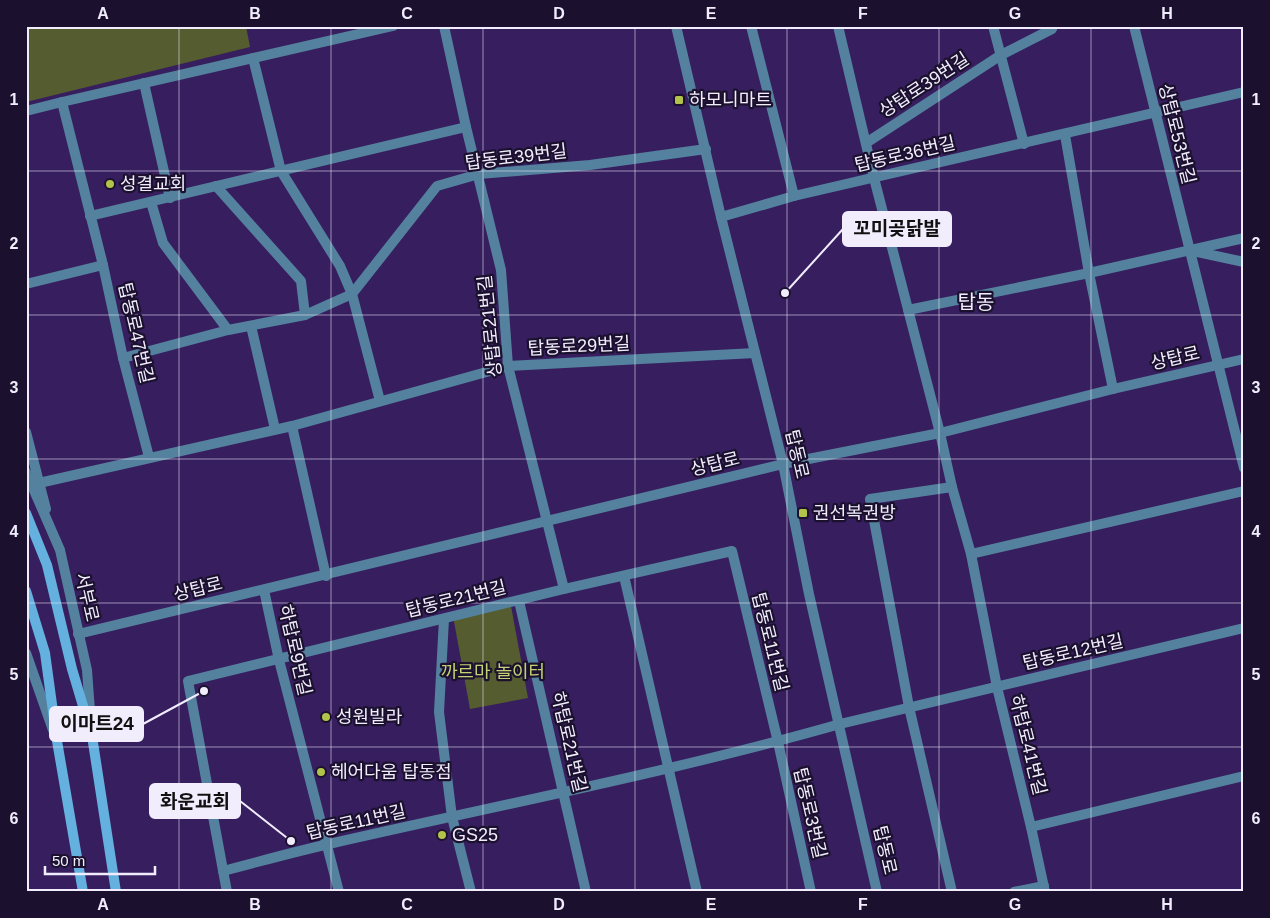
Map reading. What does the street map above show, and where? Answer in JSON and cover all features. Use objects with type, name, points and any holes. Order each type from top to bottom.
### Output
[{"type":"main road","name":"서부로","points":[[26,512],[47,565],[72,669],[92,736],[116,892]]},
{"type":"main road","points":[[26,591],[45,653],[57,741],[84,892]]},
{"type":"street","points":[[26,111],[371,29],[393,26]]},
{"type":"street","name":"상탑로21번길","points":[[444,26],[466,127],[501,270],[508,366],[564,590]]},
{"type":"street","name":"탑동로","points":[[676,26],[721,217],[783,464],[809,594],[877,892]]},
{"type":"street","points":[[751,26],[794,196]]},
{"type":"street","name":"상탑로39번길","points":[[838,26],[874,178],[940,432]]},
{"type":"street","points":[[992,26],[1024,144]]},
{"type":"street","points":[[1001,55],[1052,29],[1053,26]]},
{"type":"street","name":"상탑로53번길","points":[[1134,26],[1217,366],[1244,468]]},
{"type":"street","name":"상탑로39번길","points":[[866,143],[1001,55]]},
{"type":"street","points":[[253,58],[281,172],[340,266],[352,294],[380,401]]},
{"type":"street","points":[[144,84],[170,198]]},
{"type":"street","name":"탑동로36번길","points":[[721,217],[794,196],[1065,135],[1244,92]]},
{"type":"street","name":"탑동로47번길","points":[[62,102],[103,265],[123,358],[149,457]]},
{"type":"street","points":[[90,216],[466,127]]},
{"type":"street","points":[[1065,135],[1089,273],[1113,389]]},
{"type":"street","name":"탑동로39번길","points":[[123,358],[228,330],[305,315],[352,294],[437,186],[479,174],[590,165],[706,149]]},
{"type":"street","points":[[216,186],[301,282],[305,315]]},
{"type":"street","points":[[151,202],[163,243],[228,330]]},
{"type":"street","points":[[908,310],[1089,273],[1244,238]]},
{"type":"street","points":[[1189,250],[1244,262]]},
{"type":"street","points":[[26,284],[103,265]]},
{"type":"street","points":[[251,326],[275,429]]},
{"type":"street","name":"탑동로29번길","points":[[149,457],[292,426],[508,366],[755,353]]},
{"type":"street","name":"상탑로","points":[[78,634],[326,576],[783,464],[940,432],[1244,359]]},
{"type":"street","points":[[292,426],[326,576]]},
{"type":"street","points":[[26,432],[51,530]]},
{"type":"street","name":"하탑로41번길","points":[[940,432],[952,487],[971,554],[997,687],[1044,889]]},
{"type":"street","points":[[39,483],[149,457]]},
{"type":"street","name":"서부로","points":[[26,472],[60,550],[87,670],[92,736]]},
{"type":"street","points":[[952,487],[870,499],[909,707],[952,892]]},
{"type":"street","points":[[971,554],[1244,491]]},
{"type":"street","name":"탑동로11번길","points":[[732,551],[778,742]]},
{"type":"street","name":"탑동로21번길","points":[[223,871],[188,681],[732,551]]},
{"type":"street","points":[[624,576],[697,892]]},
{"type":"street","name":"하탑로9번길","points":[[264,590],[279,660],[338,892]]},
{"type":"street","name":"하탑로21번길","points":[[519,601],[586,892]]},
{"type":"street","points":[[444,619],[439,712],[452,817],[471,892]]},
{"type":"street","name":"탑동로12번길","points":[[840,724],[1244,628]]},
{"type":"street","points":[[26,653],[57,741]]},
{"type":"street","name":"탑동로11번길","points":[[223,871],[327,844],[564,793],[778,742],[840,724]]},
{"type":"street","name":"탑동로3번길","points":[[778,742],[811,892]]},
{"type":"street","points":[[1031,827],[1244,776]]},
{"type":"street","points":[[223,871],[227,892]]},
{"type":"street","points":[[1014,892],[1044,889]]},
{"type":"green space","points":[[26,26],[246,26],[250,47],[26,102]]},
{"type":"green space","name":"까르마 놀이터","points":[[511,606],[528,698],[470,709],[453,616]]},
{"type":"place","name":"하모니마트","points":[[679,100]]},
{"type":"place","name":"성결교회","points":[[110,184]]},
{"type":"place","name":"꼬미곶닭발","points":[[785,293]]},
{"type":"place","name":"권선복권방","points":[[803,513]]},
{"type":"place","name":"이마트24","points":[[204,691]]},
{"type":"place","name":"성원빌라","points":[[326,717]]},
{"type":"place","name":"헤어다움 탑동점","points":[[321,772]]},
{"type":"place","name":"GS25","points":[[442,835]]},
{"type":"place","name":"화운교회","points":[[291,841]]},
{"type":"district","name":"탑동","points":[[976,302]]}]
